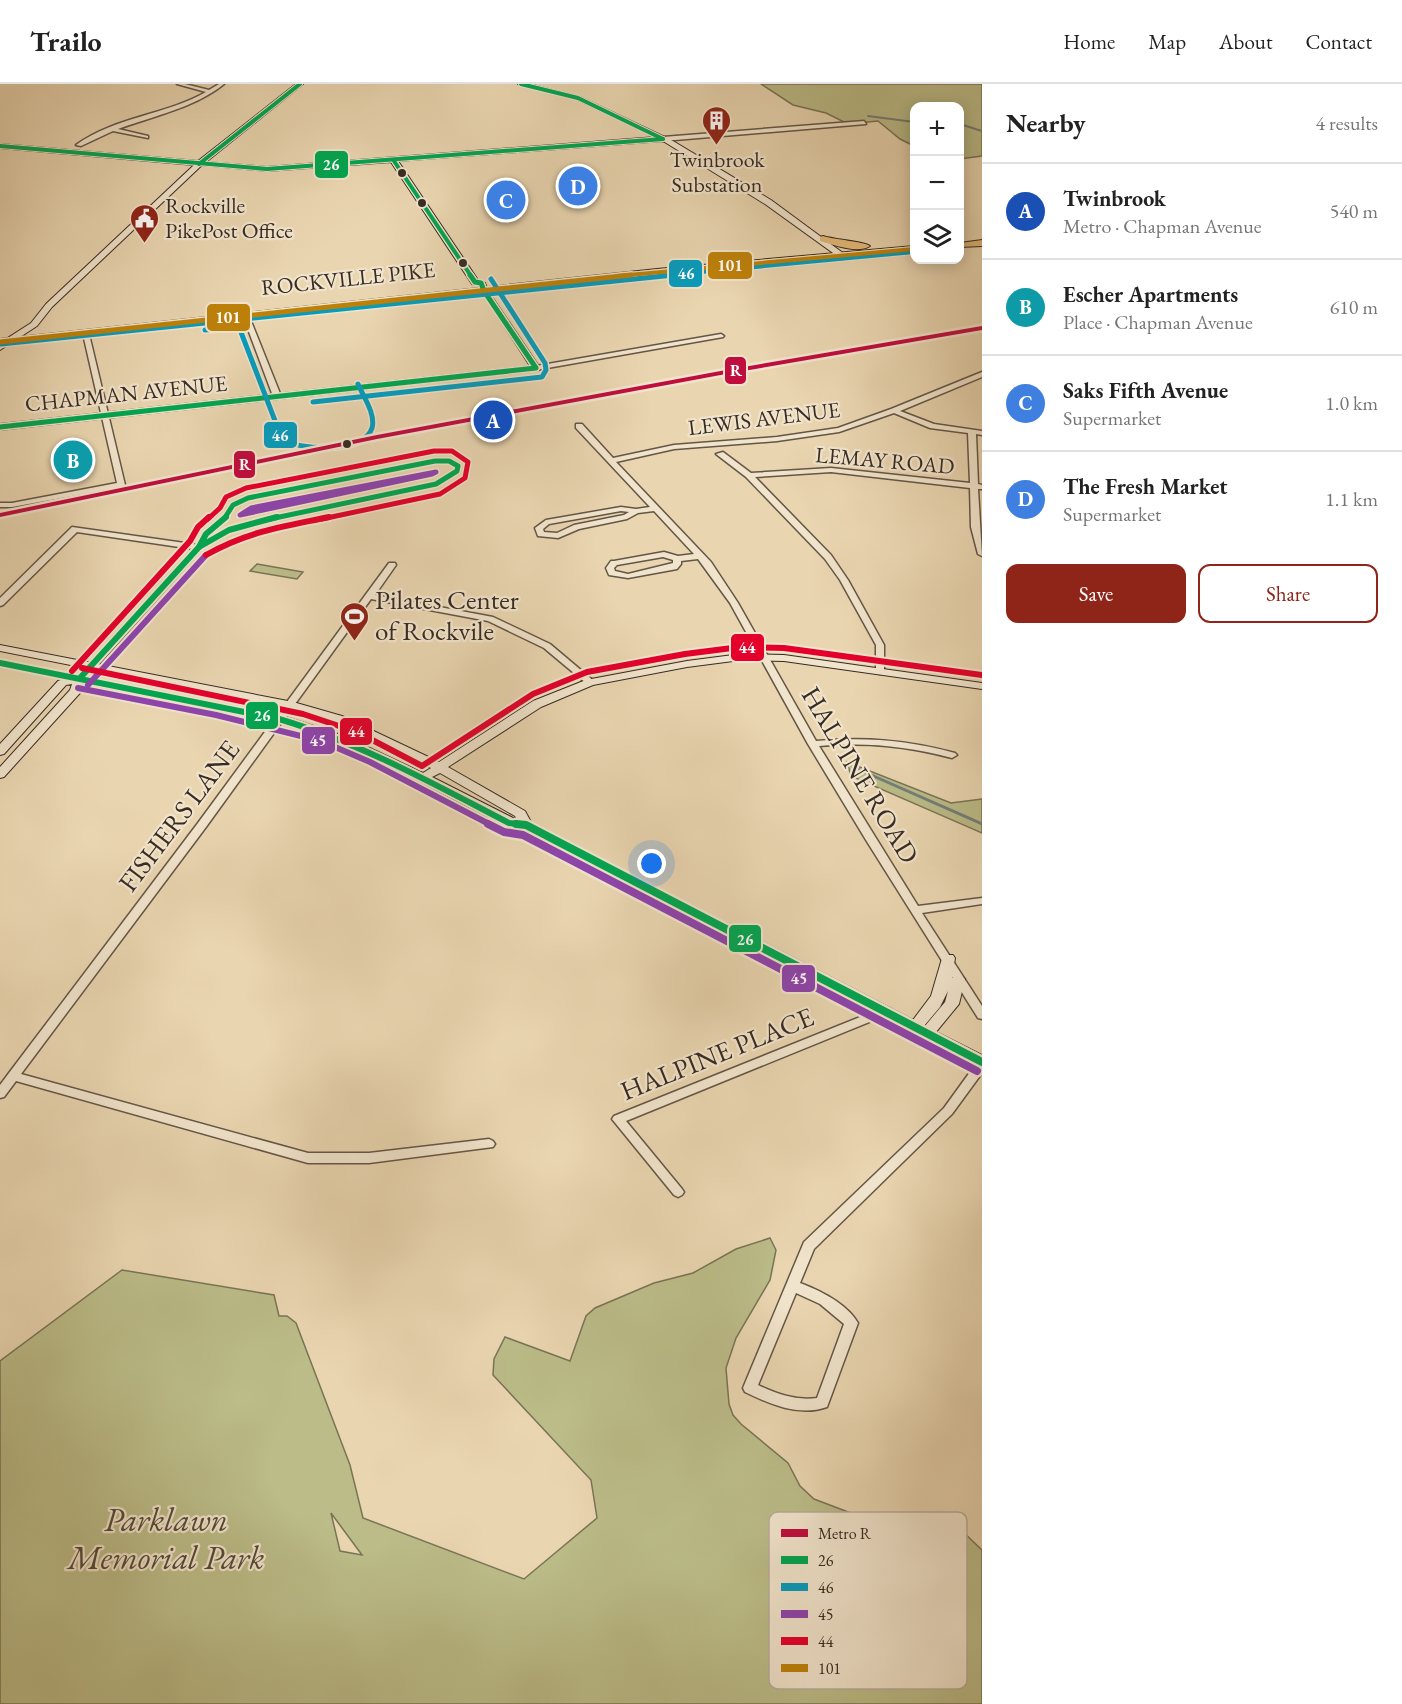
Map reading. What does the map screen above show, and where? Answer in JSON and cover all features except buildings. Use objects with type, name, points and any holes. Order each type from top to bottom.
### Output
[{"type":"main road","points":[[964,238],[982,236]]},
{"type":"main road","points":[[823,239],[840,244],[870,246]]},
{"type":"main road","name":"ROCKVILLE PIKE","points":[[835,253],[870,246],[910,242]]},
{"type":"main road","points":[[964,245],[982,243]]},
{"type":"main road","name":"ROCKVILLE PIKE","points":[[1,341],[218,319],[268,306],[657,272],[835,253],[910,249]]},
{"type":"main road","name":"ROCKVILLE PIKE","points":[[1,341],[20,332],[245,312],[482,287]]},
{"type":"street","points":[[179,84],[212,92]]},
{"type":"street","points":[[79,145],[111,129],[179,108],[212,92],[222,84]]},
{"type":"street","points":[[20,332],[31,327],[49,306],[199,164],[300,84]]},
{"type":"street","points":[[521,84],[578,98],[663,139],[768,202],[810,233],[823,239],[835,253]]},
{"type":"street","points":[[0,146],[199,164],[292,169],[864,123]]},
{"type":"street","points":[[111,129],[146,137]]},
{"type":"street","points":[[404,160],[470,257]]},
{"type":"street","points":[[394,161],[536,368]]},
{"type":"street","points":[[810,233],[811,237],[835,253]]},
{"type":"street","points":[[479,271],[485,279],[482,287]]},
{"type":"street","points":[[245,312],[277,396]]},
{"type":"street","points":[[0,505],[121,485],[86,334]]},
{"type":"street","name":"CHAPMAN AVENUE","points":[[0,427],[536,368],[721,336]]},
{"type":"street","name":"LEWIS AVENUE","points":[[613,460],[674,447],[777,439],[860,424],[982,374]]},
{"type":"street","points":[[894,411],[933,426],[982,433]]},
{"type":"street","name":"HALPINE ROAD","points":[[579,426],[700,556],[734,603],[813,744],[948,958],[958,980],[982,1015]]},
{"type":"street","points":[[972,431],[978,486],[975,527],[982,554]]},
{"type":"street","points":[[720,453],[749,475],[828,556],[880,645],[880,671]]},
{"type":"street","name":"LEMAY ROAD","points":[[749,475],[831,470],[978,486]]},
{"type":"street","points":[[636,511],[627,517],[577,527],[558,536],[541,534],[538,528],[546,522],[621,509],[636,511],[656,507]]},
{"type":"street","points":[[0,603],[75,529],[199,547],[80,678],[76,691],[0,774]]},
{"type":"street","points":[[677,559],[674,567],[628,576],[612,573],[610,568],[614,563],[664,554],[677,559],[700,556]]},
{"type":"street","name":"FISHERS LANE","points":[[0,1094],[392,565]]},
{"type":"street","points":[[368,596],[490,620],[547,646],[590,682]]},
{"type":"street","points":[[0,648],[289,705],[338,719],[368,730],[440,767],[520,814],[526,825]]},
{"type":"street","points":[[423,778],[537,704],[590,682],[687,664],[764,657],[791,658],[982,686]]},
{"type":"street","points":[[0,663],[279,719],[324,731],[353,742],[509,824],[526,825],[982,1063],[948,1111],[809,1246],[750,1388],[772,1398],[808,1406],[822,1403],[851,1323],[837,1307],[827,1300],[793,1286]]},
{"type":"street","points":[[0,751],[62,683],[80,678]]},
{"type":"street","points":[[813,744],[884,740],[918,745],[952,755]]},
{"type":"street","points":[[916,909],[982,901]]},
{"type":"street","points":[[921,1030],[939,1000],[945,981],[948,958]]},
{"type":"street","points":[[921,1030],[952,1004],[958,980]]},
{"type":"street","name":"HALPINE PLACE","points":[[678,1192],[618,1119],[885,1011]]},
{"type":"street","points":[[13,1076],[308,1158],[369,1158],[489,1144]]},
{"type":"green space","points":[[761,84],[982,84],[982,156],[964,158],[964,102],[910,102],[910,144],[878,121],[848,124],[826,113],[793,105]]},
{"type":"green space","points":[[257,564],[303,572],[297,579],[250,571]]},
{"type":"green space","points":[[847,762],[951,803],[982,799],[982,833],[851,776]]},
{"type":"green space","name":"Parklawn Memorial Park","points":[[770,1238],[776,1250],[770,1280],[736,1338],[726,1368],[729,1404],[733,1415],[741,1424],[788,1463],[800,1486],[814,1499],[848,1512],[769,1512],[769,1689],[967,1689],[967,1536],[982,1550],[982,1704],[0,1704],[0,1361],[122,1270],[274,1295],[279,1316],[287,1316],[296,1323],[350,1465],[363,1518],[524,1579],[597,1518],[591,1480],[493,1375],[494,1359],[505,1337],[570,1361],[586,1316],[595,1308],[654,1283],[693,1273],[736,1249]],"holes":[[[331,1513],[362,1555],[340,1551]]]},
{"type":"waterway","points":[[868,116],[910,121]]},
{"type":"waterway","points":[[964,125],[982,131]]},
{"type":"waterway","points":[[853,767],[982,824]]},
{"type":"metro line","name":"R","points":[[0,515],[377,437],[726,372],[982,328]]},
{"type":"transit line","name":"26","points":[[199,164],[300,84]]},
{"type":"transit line","name":"26","points":[[521,84],[578,98],[663,139]]},
{"type":"transit line","name":"26","points":[[0,146],[267,169],[663,139]]},
{"type":"transit line","name":"26","points":[[0,427],[536,368],[484,291],[481,283],[475,282],[394,161]]},
{"type":"transit line","name":"101","points":[[0,342],[657,272],[910,249]]},
{"type":"transit line","name":"46","points":[[1,344],[482,293],[910,252]]},
{"type":"transit line","name":"46","points":[[313,402],[542,377],[546,370],[545,363],[491,279]]},
{"type":"transit line","name":"46","points":[[205,330],[239,327],[282,439],[289,444],[300,447],[330,447],[346,445],[368,436],[372,429],[372,418],[358,384]]},
{"type":"transit line","name":"44","points":[[72,671],[190,541],[198,527],[220,508],[226,497],[246,488],[434,451],[452,451],[468,462],[465,478],[440,494],[252,533],[233,540],[206,555]]},
{"type":"transit line","name":"26","points":[[435,461],[449,461],[458,466],[457,471],[436,484],[249,523],[229,530],[199,547],[206,534],[228,515],[233,505],[248,498],[435,461]]},
{"type":"transit line","name":"45","points":[[436,472],[432,474],[240,515],[251,508],[436,472]]},
{"type":"transit line","name":"26","points":[[80,678],[199,547]]},
{"type":"transit line","name":"45","points":[[88,685],[206,555]]},
{"type":"transit line","name":"44","points":[[82,668],[303,714],[357,732],[422,766],[533,694],[587,672],[685,654],[740,647],[784,648],[982,675]]},
{"type":"transit line","name":"26","points":[[0,663],[279,719],[310,728],[397,764],[509,823],[526,825],[982,1062]]},
{"type":"transit line","name":"45","points":[[78,688],[216,715],[321,741],[370,762],[504,832],[523,835],[977,1071]]},
{"type":"place","name":"Twinbrook Substation","points":[[717,146]]},
{"type":"place","name":"The Fresh Market","points":[[578,186]]},
{"type":"place","name":"Saks Fifth Avenue","points":[[506,200]]},
{"type":"place","name":"Rockville PikePost Office","points":[[144,244]]},
{"type":"place","name":"Twinbrook","points":[[493,420]]},
{"type":"place","name":"Escher Apartments","points":[[73,460]]},
{"type":"place","name":"Pilates Center of Rockvile","points":[[354,642]]}]
